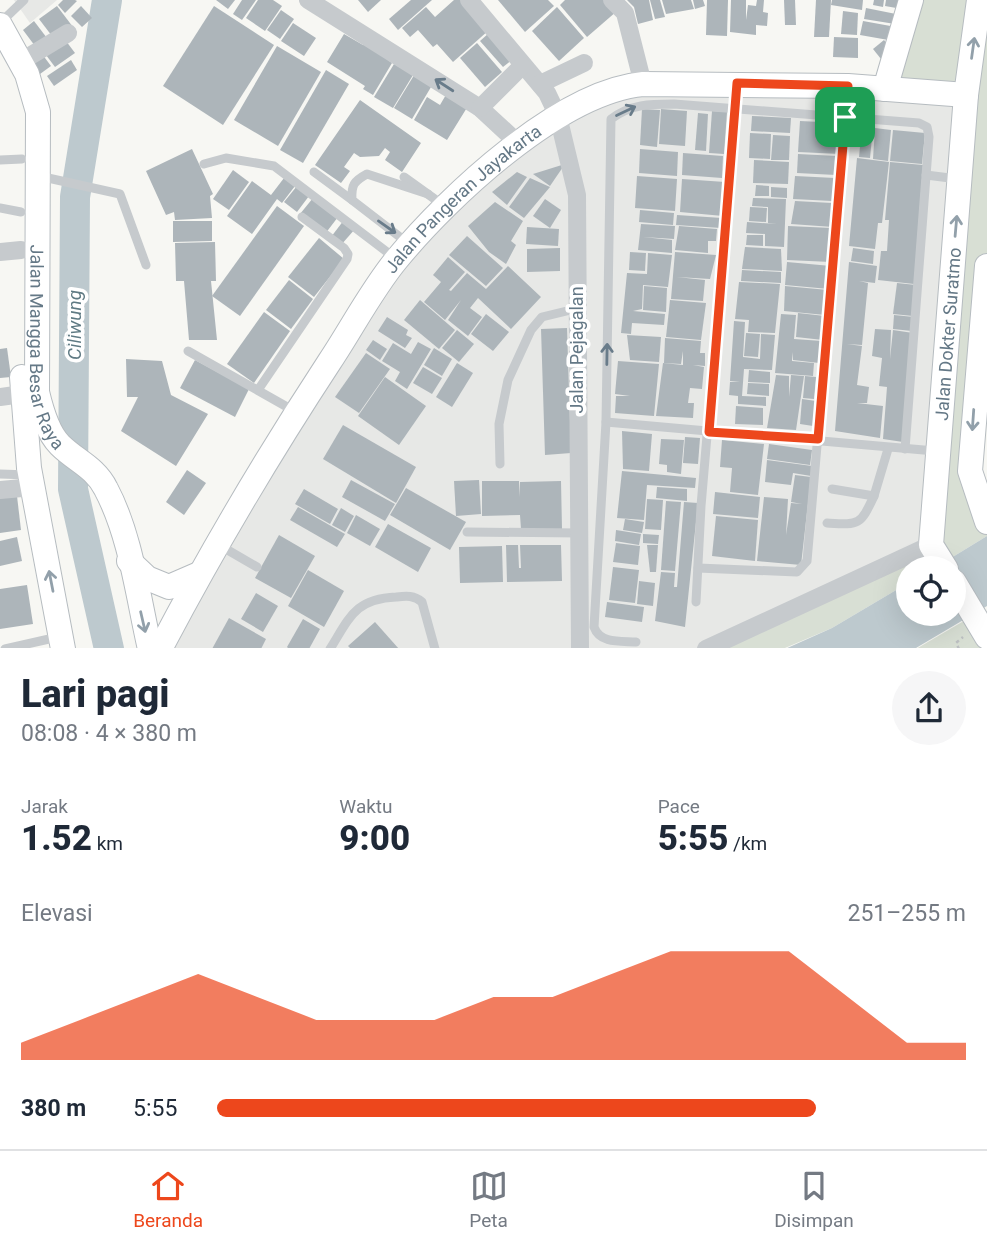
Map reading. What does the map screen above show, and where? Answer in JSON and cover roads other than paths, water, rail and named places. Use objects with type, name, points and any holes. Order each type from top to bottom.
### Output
[{"type":"main road","points":[[885,89],[911,0]]},
{"type":"main road","points":[[966,95],[979,0]]},
{"type":"main road","name":"Jalan Mangga Besar Raya","points":[[0,24],[21,110],[20,165],[37,392],[41,410],[64,448],[95,472],[114,505],[150,648]]},
{"type":"main road","name":"Jalan Pangeran Jayakarta","points":[[161,648],[199,574],[296,413],[437,201],[558,116],[618,86],[643,84],[848,86],[966,95]]},
{"type":"main road","name":"Jalan Dokter Suratmo","points":[[937,555],[938,452],[966,95]]},
{"type":"main road","name":"Jalan Mangga Besar Raya","points":[[20,165],[11,210],[11,395],[31,476],[62,642]]},
{"type":"main road","name":"Jalan Dokter Suratmo","points":[[984,508],[970,466],[987,266]]},
{"type":"main road","points":[[950,294],[984,298]]},
{"type":"main road","points":[[31,476],[43,453],[64,448]]},
{"type":"main road","points":[[129,561],[147,578],[169,587],[199,574]]},
{"type":"main road","points":[[966,602],[984,631]]},
{"type":"street","points":[[308,0],[480,108],[519,144]]},
{"type":"street","name":"Jalan Pejagalan","points":[[469,0],[522,66],[540,84],[558,116],[572,167],[576,195],[579,648]]},
{"type":"street","points":[[612,0],[625,13],[643,84]]},
{"type":"street","points":[[10,59],[68,33]]},
{"type":"street","points":[[540,84],[584,64]]},
{"type":"street","points":[[480,108],[522,66]]},
{"type":"street","points":[[0,491],[31,476]]},
{"type":"street","points":[[708,648],[937,555]]},
{"type":"lane","points":[[0,24],[24,0]]},
{"type":"lane","points":[[696,602],[737,83]]},
{"type":"lane","points":[[698,568],[801,570],[807,561],[848,86]]},
{"type":"lane","points":[[636,642],[606,640],[597,634],[594,627],[606,422],[611,119],[625,108],[645,104],[736,108],[919,123],[926,127],[929,136],[905,449]]},
{"type":"lane","points":[[204,164],[226,158],[274,166],[404,252]]},
{"type":"lane","points":[[20,165],[120,194],[146,265]]},
{"type":"lane","points":[[314,172],[352,200],[404,252]]},
{"type":"lane","points":[[352,200],[351,189],[355,181],[367,174],[437,201]]},
{"type":"lane","points":[[926,175],[960,179]]},
{"type":"lane","points":[[404,177],[437,201]]},
{"type":"lane","points":[[258,390],[347,259],[348,254],[344,248],[302,218]]},
{"type":"lane","points":[[500,464],[499,424],[508,380],[531,330],[542,317],[555,311],[575,309]]},
{"type":"lane","points":[[188,351],[296,413]]},
{"type":"lane","points":[[606,422],[818,439],[888,449],[938,452]]},
{"type":"lane","points":[[827,523],[854,524],[861,521],[874,496],[888,449]]},
{"type":"lane","points":[[0,474],[31,476]]},
{"type":"lane","points":[[831,489],[874,496]]},
{"type":"lane","points":[[467,532],[580,533]]},
{"type":"lane","points":[[217,544],[257,567]]},
{"type":"lane","points":[[331,648],[361,605],[384,598],[407,596],[417,597],[422,603],[435,648]]},
{"type":"lane","points":[[13,648],[62,642]]},
{"type":"waterway","name":"Ciliwung","points":[[107,0],[75,197],[73,489],[109,648]]}]
